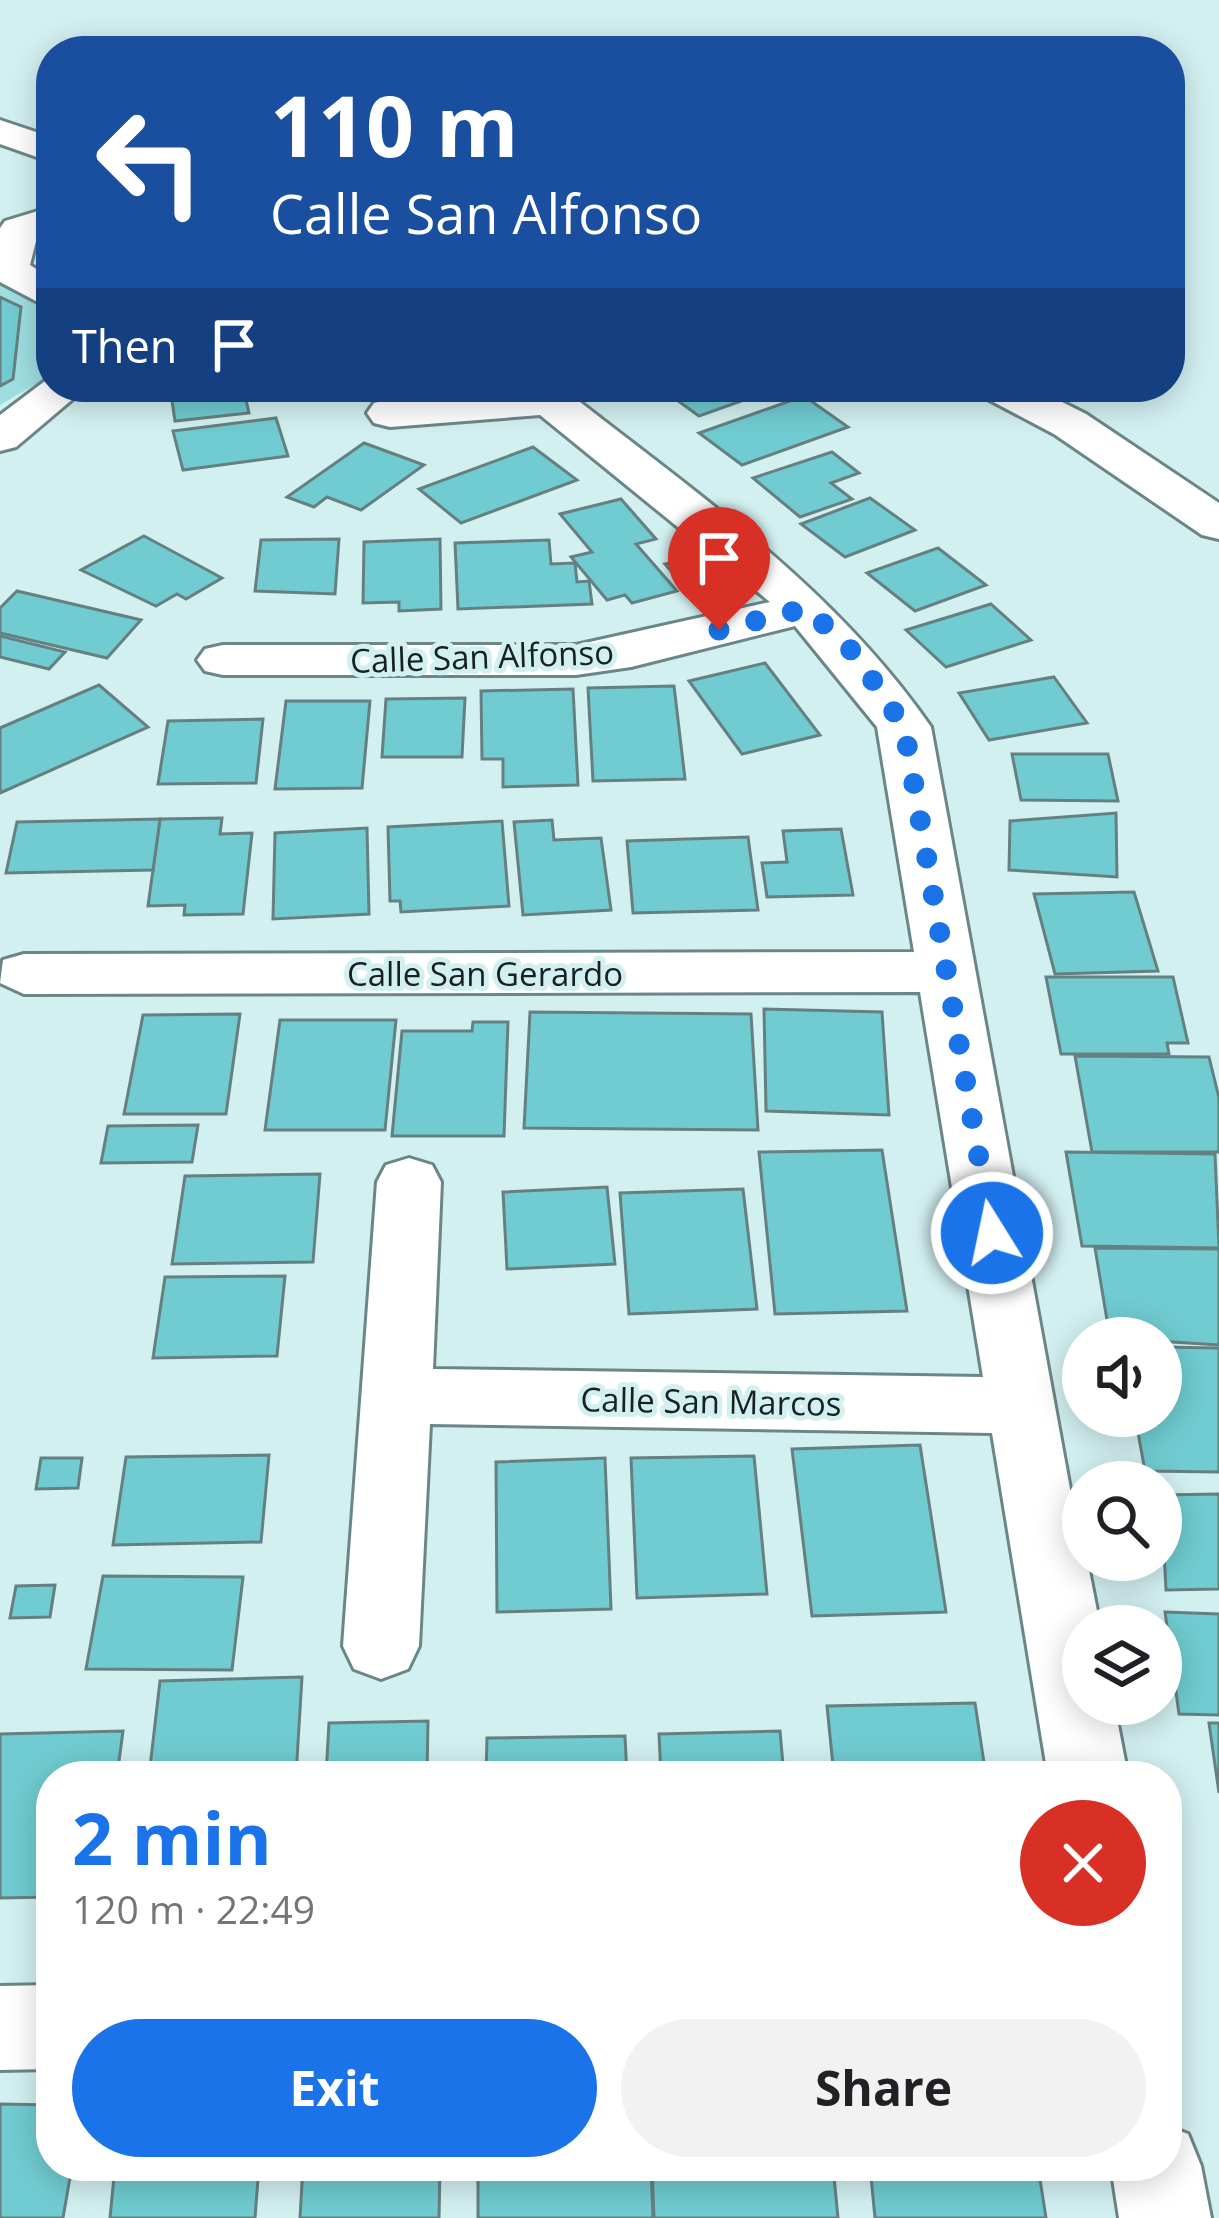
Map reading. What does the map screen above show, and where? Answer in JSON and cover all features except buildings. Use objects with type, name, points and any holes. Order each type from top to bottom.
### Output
[{"type":"street","points":[[0,131],[36,144]]},
{"type":"street","points":[[36,224],[19,230],[8,269],[36,287]]},
{"type":"street","points":[[0,437],[46,402]]},
{"type":"street","points":[[390,413],[479,402]]},
{"type":"street","points":[[570,402],[855,654],[904,727],[1085,1761]]},
{"type":"street","points":[[1025,402],[1103,445],[1219,525]]},
{"type":"street","name":"Calle San Alfonso","points":[[223,660],[576,659],[631,652],[807,608]]},
{"type":"street","name":"Calle San Gerardo","points":[[24,974],[946,972]]},
{"type":"street","points":[[380,1646],[409,1182]]},
{"type":"street","name":"Calle San Marcos","points":[[399,1396],[1022,1406]]},
{"type":"street","points":[[0,2028],[36,2027]]},
{"type":"street","points":[[1159,2181],[1165,2218]]},
{"type":"shaded area","points":[[0,284],[36,299],[36,384],[0,405]]},
{"type":"route","points":[[719,630],[807,608],[855,654],[904,727],[992,1233]]}]
